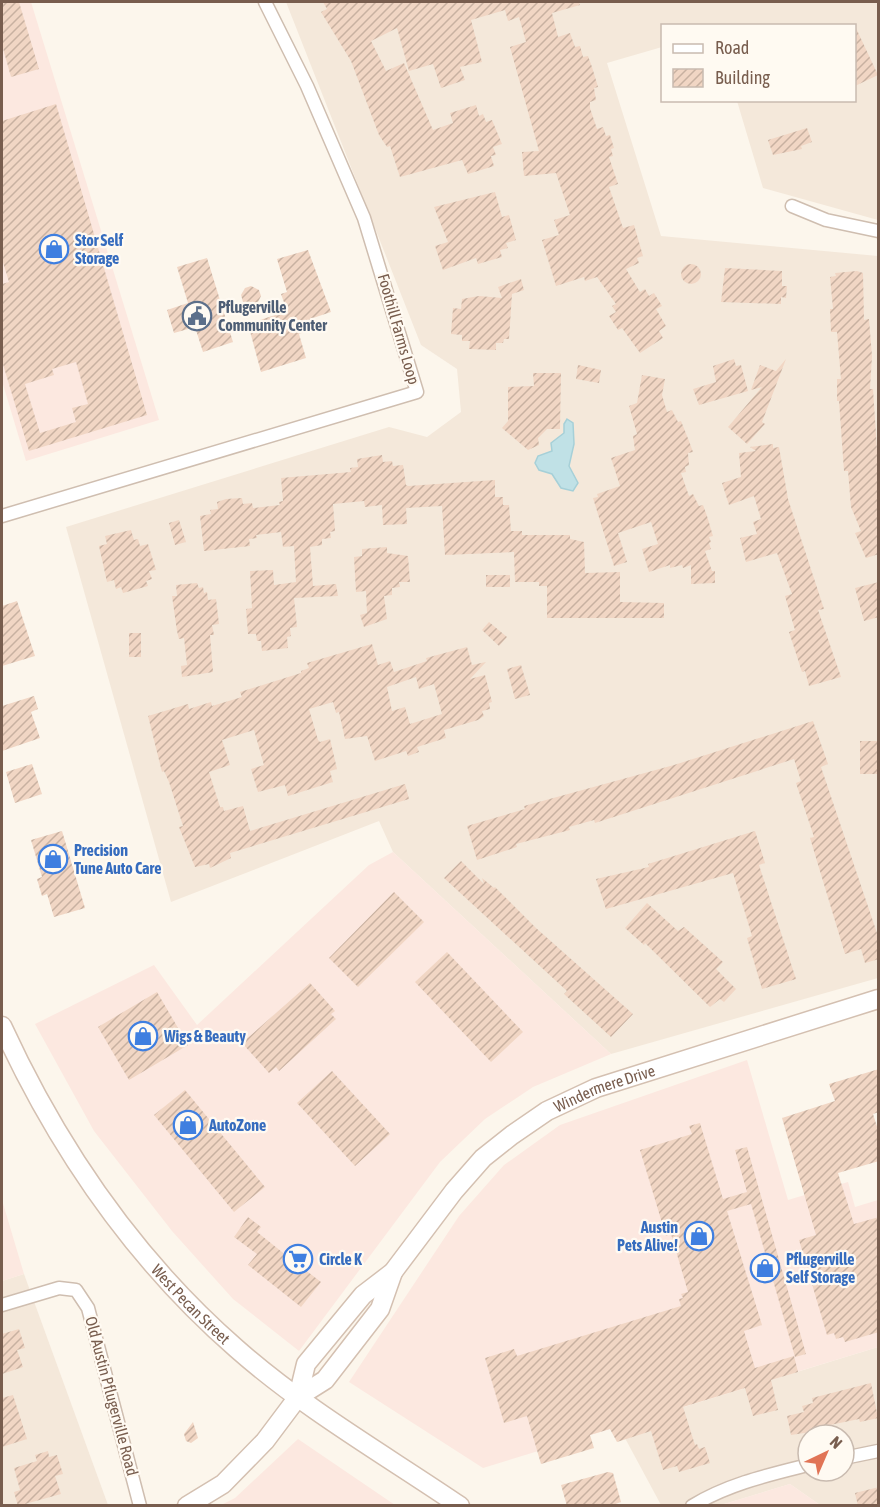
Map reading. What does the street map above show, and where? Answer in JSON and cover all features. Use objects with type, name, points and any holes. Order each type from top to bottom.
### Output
[{"type":"street","name":"Foothill Farms Loop","points":[[2,516],[417,392],[364,218],[307,86],[265,2]]},
{"type":"street","points":[[792,207],[826,220],[879,231]]},
{"type":"street","name":"Windermere Drive","points":[[187,1506],[223,1484],[265,1441],[298,1397],[325,1380],[380,1309],[393,1272],[454,1191],[483,1158],[547,1111],[596,1088],[879,999]]},
{"type":"street","name":"West Pecan Street","points":[[2,1026],[59,1137],[142,1253],[197,1313],[238,1350],[298,1397],[460,1506]]},
{"type":"street","name":"Old Austin Pflugerville Road","points":[[2,1305],[59,1288],[76,1290],[88,1308],[141,1506]]},
{"type":"street","points":[[856,1456],[879,1451]]},
{"type":"street","points":[[692,1506],[720,1491],[753,1479],[796,1468]]},
{"type":"shaded area","name":"Stor Self Storage","points":[[2,2],[31,2],[159,420],[26,461],[2,381]]},
{"type":"shaded area","points":[[286,2],[878,2],[878,220],[763,188],[737,102],[856,102],[856,24],[661,24],[661,47],[607,63],[661,236],[878,256],[878,978],[611,1054],[393,852],[379,821],[171,902],[66,527],[389,427],[427,437],[461,412],[457,369],[421,345]]},
{"type":"shaded area","points":[[393,852],[611,1054],[533,1087],[485,1119],[440,1162],[299,1351],[233,1299],[172,1231],[94,1131],[35,1024],[154,965],[197,1025],[369,865]]},
{"type":"shaded area","points":[[747,1060],[788,1200],[848,1182],[855,1207],[878,1200],[878,1347],[483,1468],[349,1382],[459,1216],[504,1165],[560,1125]]},
{"type":"shaded area","points":[[2,1200],[24,1274],[2,1281]]},
{"type":"shaded area","points":[[24,1274],[108,1505],[2,1506],[2,1281]]},
{"type":"shaded area","points":[[878,1347],[878,1505],[820,1505],[790,1484],[721,1505],[661,1505],[619,1427]]},
{"type":"shaded area","points":[[298,1439],[395,1505],[221,1505],[235,1498]]},
{"type":"shaded area","points":[[790,1484],[820,1505],[721,1505],[724,1504]]},
{"type":"water","points":[[567,419],[573,423],[574,444],[569,466],[578,483],[573,491],[561,488],[552,474],[539,470],[535,463],[538,456],[552,451],[551,443],[564,433],[564,424]]},
{"type":"building","points":[[2,2],[19,2],[39,69],[11,77],[2,45]]},
{"type":"building","points":[[323,2],[579,2],[580,5],[552,13],[558,37],[570,33],[575,47],[580,46],[583,57],[588,56],[592,67],[598,87],[594,88],[596,100],[590,102],[590,108],[597,129],[603,127],[606,136],[610,135],[614,148],[611,149],[613,156],[609,157],[618,184],[609,187],[623,228],[634,225],[643,256],[637,258],[639,263],[626,269],[640,292],[645,289],[649,296],[654,293],[662,306],[656,309],[666,326],[659,331],[663,338],[640,353],[622,328],[618,330],[609,316],[616,312],[612,306],[616,304],[597,277],[585,281],[584,277],[556,286],[542,240],[559,235],[554,220],[570,215],[556,173],[524,176],[522,152],[539,151],[510,47],[526,42],[519,17],[508,21],[505,10],[471,20],[482,62],[460,67],[465,80],[441,88],[433,64],[409,71],[397,28],[371,41],[386,71],[404,63],[433,130],[453,123],[450,113],[476,105],[479,116],[483,114],[486,122],[492,120],[502,144],[493,147],[496,155],[491,156],[494,166],[468,174],[462,160],[400,177],[390,146],[387,147],[379,135],[351,61],[321,12],[327,9]]},
{"type":"building","points":[[856,28],[878,75],[856,86]]},
{"type":"building","name":"Stor Self Storage","points":[[56,104],[147,415],[29,451],[2,361],[2,284],[9,282],[2,259],[2,121]],"holes":[[[76,362],[88,404],[72,408],[76,422],[40,433],[25,384],[54,375],[52,369]]]},
{"type":"building","points":[[807,128],[812,142],[801,146],[802,149],[773,155],[768,140]]},
{"type":"building","points":[[495,192],[502,217],[509,215],[516,240],[506,243],[508,248],[500,250],[502,257],[478,264],[476,258],[443,270],[435,246],[448,242],[434,207]]},
{"type":"building","points":[[308,250],[331,312],[310,319],[313,329],[299,334],[306,358],[261,372],[248,324],[287,311],[281,294],[287,292],[277,259]]},
{"type":"building","points":[[207,258],[233,342],[203,352],[195,327],[174,333],[167,310],[188,303],[177,267]]},
{"type":"building","points":[[691,264],[698,267],[701,274],[698,281],[691,284],[684,281],[681,274],[684,267]]},
{"type":"building","points":[[725,268],[782,271],[782,286],[787,286],[786,298],[781,297],[781,304],[721,302]]},
{"type":"building","points":[[857,271],[863,273],[864,320],[869,319],[872,356],[870,389],[873,389],[879,480],[879,554],[866,558],[855,533],[861,531],[851,507],[848,471],[844,471],[839,401],[837,401],[837,379],[841,379],[837,332],[831,332],[830,309],[833,309],[830,277],[836,276],[835,273]]},
{"type":"building","points":[[521,279],[524,290],[512,294],[509,339],[504,339],[503,343],[496,343],[496,350],[469,349],[470,341],[462,341],[462,335],[451,334],[453,308],[461,309],[462,299],[479,296],[502,298],[498,287]]},
{"type":"building","name":"Pflugerville Community Center","points":[[251,286],[259,290],[261,296],[255,308],[243,302],[241,295],[245,288]]},
{"type":"building","points":[[734,359],[736,366],[741,365],[748,391],[699,405],[693,389],[716,382],[713,366]]},
{"type":"building","points":[[786,359],[762,422],[765,424],[747,444],[728,427],[762,387],[751,390],[760,365],[776,371]]},
{"type":"building","points":[[578,365],[601,370],[599,383],[576,379]]},
{"type":"building","points":[[533,373],[561,373],[560,429],[547,429],[538,438],[539,445],[528,450],[502,428],[508,421],[508,387],[534,386]]},
{"type":"building","points":[[642,375],[665,379],[662,395],[667,412],[672,410],[678,422],[681,421],[693,452],[688,453],[689,465],[685,467],[686,472],[681,473],[689,496],[693,494],[699,506],[703,505],[707,516],[713,536],[709,537],[711,549],[705,551],[712,571],[715,571],[715,583],[691,584],[691,565],[683,568],[682,565],[670,568],[670,565],[649,572],[642,549],[658,544],[651,522],[618,533],[627,562],[614,566],[593,498],[598,497],[597,494],[620,486],[611,458],[635,450],[633,436],[637,434],[629,406],[637,403]]},
{"type":"building","points":[[773,444],[773,448],[779,447],[788,499],[824,609],[818,610],[841,677],[809,686],[789,632],[795,630],[785,596],[792,594],[777,553],[746,562],[740,538],[757,534],[753,522],[761,519],[754,496],[729,505],[722,483],[741,477],[739,453],[756,451],[750,447]]},
{"type":"building","points":[[382,455],[383,462],[392,461],[393,466],[403,465],[408,486],[495,480],[495,497],[503,497],[503,505],[509,505],[511,531],[522,531],[522,535],[570,535],[570,539],[584,542],[585,573],[620,572],[620,602],[664,603],[664,618],[547,618],[547,586],[539,586],[539,582],[515,582],[514,552],[445,555],[442,506],[406,508],[407,524],[383,525],[382,505],[365,507],[364,501],[333,504],[335,531],[330,532],[331,538],[322,539],[322,545],[310,547],[313,586],[336,584],[338,596],[294,598],[297,627],[290,628],[291,636],[287,637],[288,648],[262,651],[261,641],[257,641],[256,634],[248,634],[246,609],[252,608],[250,571],[273,570],[274,585],[296,582],[294,546],[283,547],[281,532],[256,535],[257,538],[249,539],[250,546],[204,551],[200,516],[211,514],[210,510],[218,509],[217,502],[226,499],[242,498],[243,504],[252,503],[253,508],[280,505],[279,502],[283,501],[281,478],[351,472],[350,468],[358,467],[357,459]]},
{"type":"building","points":[[179,520],[186,542],[175,545],[169,523]]},
{"type":"building","points":[[131,530],[134,540],[138,539],[140,546],[148,544],[156,570],[149,571],[152,579],[146,581],[148,586],[123,593],[121,587],[116,589],[114,580],[107,582],[99,546],[107,544],[105,536]]},
{"type":"building","points":[[387,547],[387,553],[408,556],[410,582],[399,582],[400,587],[392,588],[392,595],[384,596],[387,619],[364,627],[360,615],[367,613],[366,591],[356,592],[354,557],[362,556],[362,549]]},
{"type":"building","points":[[486,575],[510,575],[510,587],[486,587]]},
{"type":"building","points":[[879,582],[879,617],[864,621],[855,588]]},
{"type":"building","points":[[197,583],[199,588],[203,587],[204,593],[207,592],[208,600],[216,599],[219,624],[212,625],[214,635],[210,635],[213,672],[182,677],[181,666],[187,665],[184,638],[179,639],[172,596],[177,596],[176,585]]},
{"type":"building","points":[[17,601],[35,656],[2,666],[2,606]]},
{"type":"building","points":[[489,622],[507,637],[499,646],[482,630]]},
{"type":"building","points":[[129,633],[141,633],[141,657],[129,657]]},
{"type":"building","points":[[372,644],[378,665],[390,661],[394,672],[427,661],[426,658],[467,647],[472,665],[486,662],[470,679],[485,675],[492,702],[489,703],[490,709],[482,711],[484,716],[444,730],[446,738],[417,747],[419,752],[408,756],[406,751],[375,761],[367,736],[345,739],[339,712],[336,713],[333,702],[309,709],[318,740],[320,742],[330,739],[337,769],[330,771],[333,782],[288,796],[285,785],[258,792],[251,769],[264,765],[254,730],[222,740],[230,765],[209,772],[220,807],[223,807],[224,811],[243,806],[250,831],[405,784],[409,799],[230,853],[231,858],[210,868],[209,864],[195,867],[179,827],[183,826],[169,782],[164,771],[162,772],[148,716],[188,704],[189,709],[211,702],[212,706],[242,697],[240,692],[301,673],[309,668],[307,663]],"holes":[[[416,677],[419,689],[434,684],[442,714],[410,724],[405,707],[392,711],[387,687]]]},
{"type":"building","points":[[521,665],[530,695],[515,699],[507,669]]},
{"type":"building","points":[[34,696],[38,709],[31,712],[40,738],[2,751],[2,706]]},
{"type":"building","points":[[813,721],[828,764],[821,767],[878,936],[879,959],[865,963],[861,949],[845,954],[810,838],[814,837],[796,783],[801,781],[794,759],[595,823],[594,820],[569,827],[570,830],[516,844],[517,847],[477,860],[467,826],[525,809],[524,806],[674,765]]},
{"type":"building","points":[[860,741],[879,741],[879,774],[860,774]]},
{"type":"building","points":[[32,764],[42,794],[15,803],[6,772]]},
{"type":"building","name":"Precision Tune Auto Care","points":[[62,831],[85,908],[54,917],[47,894],[42,896],[37,879],[42,877],[31,840]]},
{"type":"building","points":[[755,831],[765,863],[759,865],[796,979],[762,989],[747,938],[752,936],[733,873],[606,909],[596,879],[649,867],[648,864]]},
{"type":"building","points":[[461,861],[484,884],[482,878],[495,887],[536,928],[633,1014],[611,1037],[564,994],[567,991],[444,878]]},
{"type":"building","points":[[394,892],[424,922],[358,987],[329,958]]},
{"type":"building","points":[[647,903],[678,931],[684,927],[723,962],[716,969],[736,989],[724,1002],[720,999],[710,1007],[645,943],[644,945],[625,928]]},
{"type":"building","points":[[447,952],[523,1032],[491,1062],[415,982]]},
{"type":"building","points":[[310,983],[335,1011],[331,1014],[336,1019],[279,1071],[276,1067],[269,1073],[242,1043]]},
{"type":"building","name":"Wigs & Beauty","points":[[157,992],[188,1045],[129,1080],[98,1027]]},
{"type":"building","points":[[879,1069],[879,1112],[873,1114],[879,1133],[879,1161],[838,1173],[854,1224],[879,1217],[879,1332],[845,1342],[843,1337],[836,1339],[834,1333],[827,1335],[799,1240],[816,1235],[782,1118],[835,1101],[829,1084]]},
{"type":"building","points":[[332,1071],[390,1134],[355,1166],[297,1103]]},
{"type":"building","points":[[185,1090],[265,1187],[234,1212],[154,1115]]},
{"type":"building","points":[[700,1123],[723,1199],[747,1192],[735,1150],[747,1147],[806,1354],[795,1357],[751,1204],[727,1211],[762,1325],[744,1331],[755,1368],[794,1356],[798,1372],[771,1380],[778,1410],[753,1416],[745,1388],[683,1407],[695,1445],[697,1444],[699,1449],[705,1447],[710,1463],[679,1472],[677,1466],[663,1470],[651,1431],[617,1442],[610,1429],[590,1435],[594,1448],[541,1464],[527,1416],[504,1423],[485,1358],[514,1349],[517,1356],[681,1306],[679,1299],[683,1298],[681,1294],[688,1292],[671,1234],[666,1236],[640,1150],[692,1134],[689,1126]]},
{"type":"building","points":[[248,1217],[261,1227],[257,1232],[287,1256],[292,1249],[309,1262],[304,1269],[321,1282],[301,1307],[248,1265],[257,1254],[234,1237]]},
{"type":"building","points":[[19,1329],[25,1348],[17,1350],[23,1367],[2,1374],[2,1334]]},
{"type":"building","points":[[871,1383],[878,1418],[860,1422],[859,1419],[840,1423],[796,1423],[796,1434],[791,1435],[787,1416],[804,1412],[802,1406],[813,1403],[812,1398]]},
{"type":"building","points":[[13,1395],[27,1439],[2,1447],[2,1398]]},
{"type":"building","points":[[193,1422],[198,1438],[191,1443],[186,1441],[184,1434]]},
{"type":"building","points":[[48,1451],[49,1457],[57,1455],[63,1474],[55,1476],[61,1494],[18,1506],[14,1492],[20,1490],[14,1468],[37,1461],[35,1455]]},
{"type":"building","points":[[608,1472],[613,1473],[621,1502],[610,1506],[567,1506],[561,1485]]},
{"type":"building","points":[[879,1487],[879,1506],[858,1506],[855,1493]]},
{"type":"place","name":"Stor Self Storage","points":[[54,249]]},
{"type":"place","name":"Pflugerville Community Center","points":[[197,316]]},
{"type":"place","name":"Precision Tune Auto Care","points":[[53,859]]},
{"type":"place","name":"Wigs & Beauty","points":[[143,1036]]},
{"type":"place","name":"AutoZone","points":[[188,1125]]},
{"type":"place","name":"Austin Pets Alive!","points":[[699,1236]]},
{"type":"place","name":"Circle K","points":[[298,1259]]},
{"type":"place","name":"Pflugerville Self Storage","points":[[765,1268]]}]
